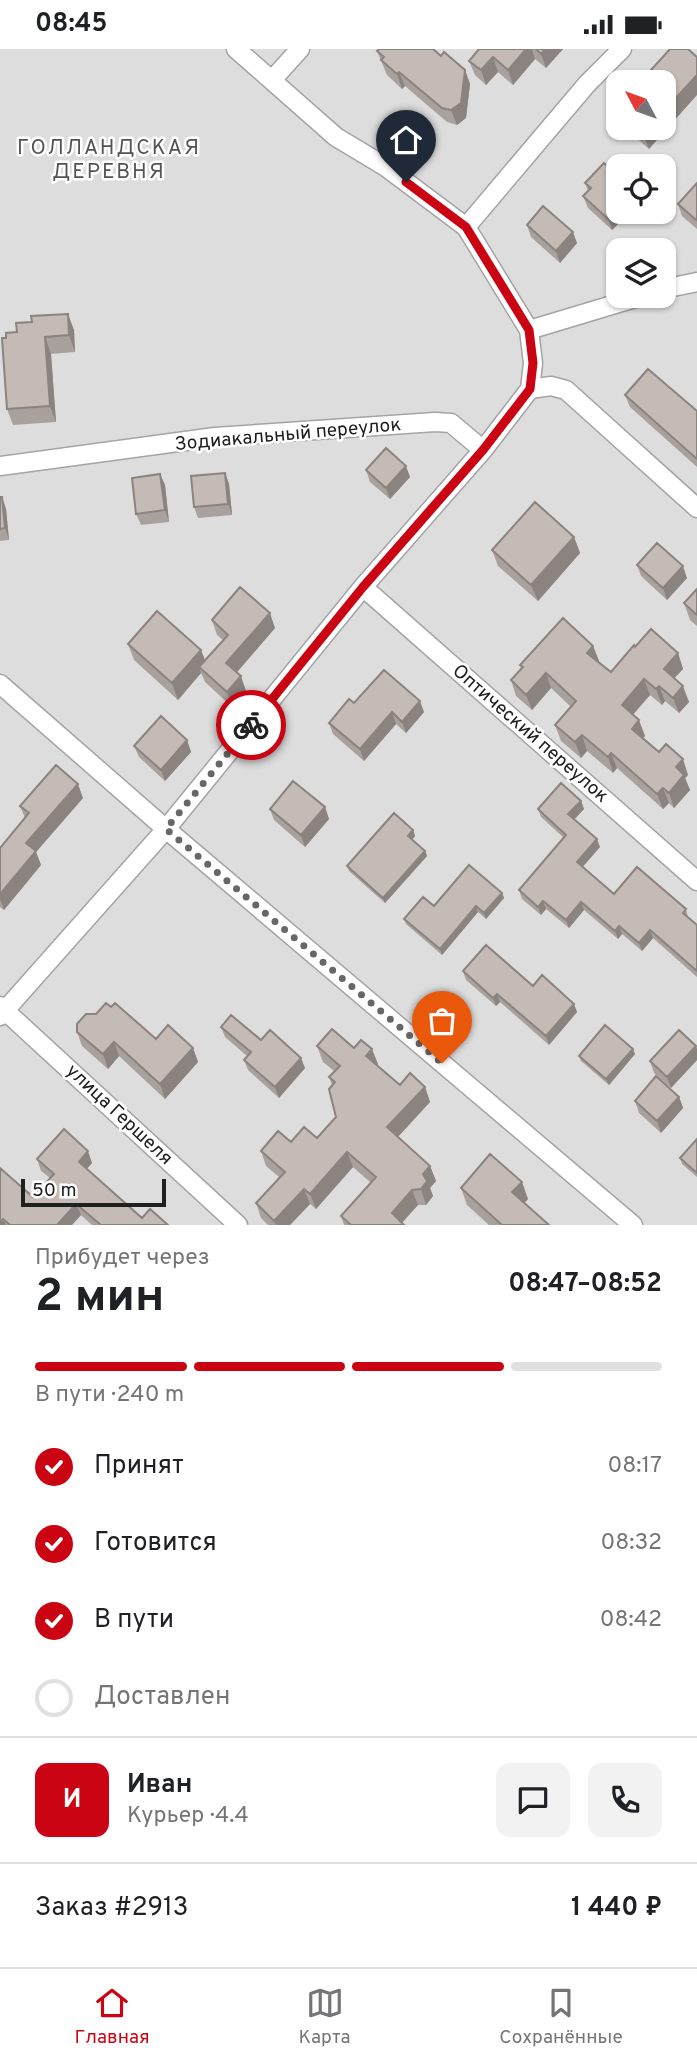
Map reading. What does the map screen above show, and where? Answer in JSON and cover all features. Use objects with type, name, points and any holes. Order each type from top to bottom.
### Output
[{"type":"street","points":[[2,1011],[166,829],[363,587],[483,450],[530,389],[533,363],[529,330],[466,227],[386,167],[336,137],[236,49]]},
{"type":"street","points":[[272,80],[300,49]]},
{"type":"street","points":[[466,227],[587,84],[622,49]]},
{"type":"street","points":[[676,286],[697,282]]},
{"type":"street","points":[[529,330],[606,307]]},
{"type":"street","points":[[530,389],[551,386],[566,390],[697,508]]},
{"type":"street","name":"Зодиакальный переулок","points":[[0,467],[215,437],[435,422],[451,423],[483,450]]},
{"type":"street","name":"Оптический переулок","points":[[363,587],[697,881]]},
{"type":"street","points":[[0,684],[166,829],[633,1225]]},
{"type":"street","name":"улица Гершеля","points":[[2,1011],[238,1225]]},
{"type":"shaded area","points":[[0,49],[697,49],[697,1225],[0,1225]]},
{"type":"building","points":[[433,49],[441,56],[444,52],[465,70],[461,103],[451,110],[442,108],[381,60],[384,57],[377,51]]},
{"type":"building","points":[[479,49],[526,49],[508,70],[493,57],[481,70],[469,61]]},
{"type":"building","points":[[670,49],[688,49],[697,57],[697,75],[676,98],[676,70],[651,70]]},
{"type":"building","points":[[604,163],[606,165],[606,217],[583,196],[591,188],[585,183]]},
{"type":"building","points":[[697,183],[697,218],[696,220],[678,204]]},
{"type":"building","points":[[543,206],[573,232],[556,251],[527,225]]},
{"type":"building","points":[[68,314],[69,335],[45,337],[50,406],[7,409],[2,338],[6,338],[6,333],[17,332],[16,323],[32,322],[31,316]]},
{"type":"building","points":[[648,369],[697,411],[697,459],[625,395]]},
{"type":"building","points":[[386,448],[406,466],[386,488],[366,470]]},
{"type":"building","points":[[225,473],[228,504],[194,507],[191,476]]},
{"type":"building","points":[[160,474],[165,510],[136,514],[132,478]]},
{"type":"building","points":[[0,497],[5,528],[0,529]]},
{"type":"building","points":[[535,502],[574,537],[531,585],[492,550]]},
{"type":"building","points":[[657,543],[683,566],[663,588],[637,565]]},
{"type":"building","points":[[240,587],[270,613],[226,663],[241,676],[227,692],[199,667],[228,635],[212,620]]},
{"type":"building","points":[[697,589],[697,615],[684,603]]},
{"type":"building","points":[[157,611],[201,650],[172,683],[128,644]]},
{"type":"building","points":[[563,618],[593,646],[587,653],[611,672],[651,629],[678,653],[664,669],[683,686],[673,698],[659,686],[656,689],[644,679],[622,705],[639,720],[632,729],[659,752],[666,744],[683,759],[676,767],[684,775],[669,793],[663,788],[657,794],[611,753],[608,757],[582,735],[575,742],[555,725],[576,701],[546,673],[526,695],[511,680],[523,667],[520,665]]},
{"type":"building","points":[[384,670],[420,701],[402,722],[392,712],[360,749],[329,723],[349,699],[354,703]]},
{"type":"building","points":[[161,716],[187,740],[161,770],[134,746]]},
{"type":"building","points":[[56,765],[78,784],[26,843],[36,851],[0,894],[0,848],[29,813],[20,806]]},
{"type":"building","points":[[293,781],[325,807],[301,835],[270,809]]},
{"type":"building","points":[[561,783],[581,801],[568,814],[597,839],[577,862],[614,894],[637,867],[686,909],[683,913],[697,925],[697,971],[650,930],[639,943],[619,926],[615,931],[581,902],[566,920],[543,901],[538,907],[519,890],[566,835],[538,809]]},
{"type":"building","points":[[394,813],[413,830],[408,836],[425,851],[383,898],[347,866]]},
{"type":"building","points":[[469,865],[502,893],[484,913],[476,906],[440,949],[404,919],[423,897],[434,906]]},
{"type":"building","points":[[486,945],[533,986],[542,975],[574,1004],[546,1036],[497,994],[493,998],[463,971]]},
{"type":"building","points":[[106,1003],[111,1007],[115,1003],[156,1039],[168,1025],[193,1048],[160,1084],[114,1042],[103,1054],[77,1032],[77,1024],[86,1014],[96,1014]]},
{"type":"building","points":[[231,1015],[261,1040],[270,1030],[301,1058],[275,1087],[244,1060],[251,1052],[221,1027]]},
{"type":"building","points":[[605,1025],[633,1049],[606,1079],[579,1056]]},
{"type":"building","points":[[332,1029],[354,1048],[361,1040],[372,1049],[366,1056],[400,1085],[410,1073],[425,1087],[387,1127],[430,1166],[423,1174],[427,1181],[421,1189],[412,1190],[392,1213],[404,1225],[351,1225],[341,1216],[376,1177],[347,1152],[310,1194],[304,1189],[274,1221],[256,1203],[285,1172],[261,1151],[278,1131],[291,1142],[304,1127],[317,1138],[336,1117],[329,1089],[335,1082],[329,1077],[340,1066],[317,1046]]},
{"type":"building","points":[[679,1030],[696,1046],[667,1077],[650,1061]]},
{"type":"building","points":[[656,1076],[679,1097],[657,1121],[635,1101]]},
{"type":"building","points":[[64,1129],[88,1151],[79,1162],[142,1218],[150,1209],[168,1225],[101,1225],[76,1204],[57,1225],[10,1225],[3,1219],[0,1223],[0,1168],[33,1197],[54,1174],[37,1159]]},
{"type":"building","points":[[697,1139],[697,1173],[680,1158]]},
{"type":"building","points":[[490,1154],[522,1182],[512,1192],[549,1225],[502,1225],[461,1188]]},
{"type":"way so far","points":[[251,725],[166,829],[442,1063]]},
{"type":"district","name":"ГОЛЛАНДСКАЯ ДЕРЕВНЯ","points":[[109,160]]},
{"type":"route","points":[[251,725],[363,587],[483,450],[530,389],[533,363],[529,330],[466,227],[406,182]]}]
